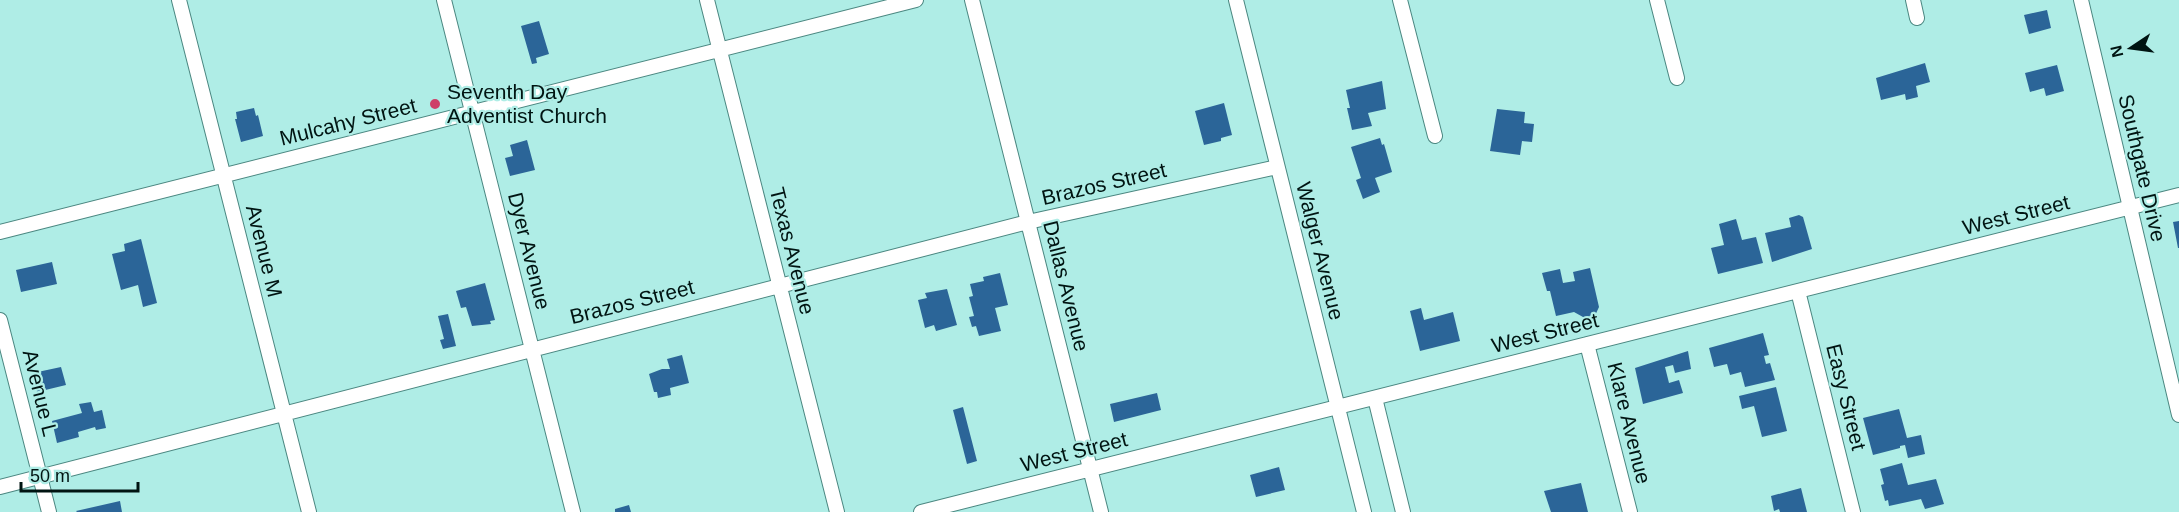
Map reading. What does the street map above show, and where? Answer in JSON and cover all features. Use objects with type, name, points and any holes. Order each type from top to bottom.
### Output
[{"type":"street","name":"Avenue M","points":[[179,0],[309,512]]},
{"type":"street","name":"Dyer Avenue","points":[[444,0],[573,512]]},
{"type":"street","name":"Texas Avenue","points":[[707,0],[837,512]]},
{"type":"street","name":"Mulcahy Street","points":[[0,232],[916,0]]},
{"type":"street","name":"Dallas Avenue","points":[[972,0],[1101,512]]},
{"type":"street","name":"Walger Avenue","points":[[1236,0],[1364,512]]},
{"type":"street","points":[[1400,0],[1436,136]]},
{"type":"street","points":[[1657,0],[1677,78]]},
{"type":"street","points":[[1913,0],[1917,18]]},
{"type":"street","name":"Southgate Drive","points":[[2081,0],[2179,415]]},
{"type":"street","name":"Brazos Street","points":[[0,488],[1028,222],[1277,167]]},
{"type":"street","name":"West Street","points":[[921,512],[2179,195]]},
{"type":"street","name":"Easy Street","points":[[1798,291],[1853,512]]},
{"type":"street","name":"Avenue L","points":[[0,320],[49,512]]},
{"type":"street","name":"Klare Avenue","points":[[1587,344],[1630,512]]},
{"type":"street","points":[[1375,398],[1403,512]]},
{"type":"building","points":[[2047,10],[2051,28],[2029,34],[2024,15]]},
{"type":"building","points":[[539,21],[549,54],[536,58],[537,63],[532,64],[521,26]]},
{"type":"building","points":[[1925,63],[1930,82],[1916,86],[1918,97],[1906,100],[1905,94],[1881,100],[1876,78]]},
{"type":"building","points":[[2057,65],[2064,91],[2046,96],[2044,88],[2030,92],[2025,73]]},
{"type":"building","points":[[1382,81],[1386,109],[1368,113],[1372,126],[1352,130],[1346,90]]},
{"type":"building","points":[[1224,103],[1232,135],[1221,138],[1221,141],[1204,145],[1195,111]]},
{"type":"building","points":[[254,108],[263,136],[241,142],[235,119],[237,119],[236,112]]},
{"type":"building","points":[[1497,109],[1525,112],[1524,123],[1534,124],[1532,142],[1522,141],[1520,155],[1490,151]]},
{"type":"building","points":[[1380,138],[1392,172],[1375,178],[1380,192],[1363,199],[1356,180],[1361,178],[1351,147]]},
{"type":"building","points":[[527,140],[535,170],[510,176],[505,158],[513,156],[510,145]]},
{"type":"building","points":[[1799,215],[1803,217],[1812,249],[1772,262],[1765,233],[1791,227],[1789,218]]},
{"type":"building","points":[[1736,219],[1742,240],[1756,237],[1763,263],[1718,274],[1711,248],[1724,245],[1719,224]]},
{"type":"building","points":[[2179,221],[2179,248],[2178,248],[2173,222]]},
{"type":"building","points":[[141,239],[157,303],[143,307],[138,285],[121,290],[112,254],[125,251],[124,244]]},
{"type":"building","points":[[52,262],[57,284],[21,292],[16,270]]},
{"type":"building","points":[[1590,268],[1599,307],[1592,322],[1574,312],[1556,316],[1550,291],[1547,291],[1542,273],[1560,269],[1563,283],[1575,281],[1573,272]]},
{"type":"building","points":[[1000,273],[1008,305],[995,308],[1001,331],[979,336],[976,326],[972,327],[969,317],[974,316],[969,297],[973,296],[970,284],[984,281],[983,277]]},
{"type":"building","points":[[485,283],[495,320],[490,321],[491,324],[472,326],[466,307],[461,308],[456,291]]},
{"type":"building","points":[[947,289],[957,325],[936,331],[934,325],[925,328],[918,300],[927,298],[925,293]]},
{"type":"building","points":[[1421,308],[1424,320],[1453,312],[1460,341],[1420,351],[1410,311]]},
{"type":"building","points":[[448,314],[456,346],[443,349],[440,340],[444,339],[438,316]]},
{"type":"building","points":[[1763,333],[1769,355],[1764,356],[1766,364],[1770,363],[1775,380],[1745,387],[1741,372],[1730,375],[1727,364],[1714,367],[1709,348]]},
{"type":"building","points":[[1688,351],[1691,369],[1675,373],[1673,365],[1665,367],[1669,383],[1679,380],[1683,393],[1643,404],[1635,368]]},
{"type":"building","points":[[682,355],[689,383],[670,388],[671,395],[658,398],[649,374],[662,369],[670,369],[667,359]]},
{"type":"building","points":[[61,367],[66,385],[37,392],[33,373]]},
{"type":"building","points":[[1776,387],[1787,431],[1762,437],[1754,406],[1742,409],[1739,396]]},
{"type":"building","points":[[1157,393],[1161,410],[1114,422],[1110,404]]},
{"type":"building","points":[[91,402],[94,412],[102,410],[106,428],[96,430],[95,427],[78,432],[79,437],[57,443],[52,421],[82,413],[79,404]]},
{"type":"building","points":[[963,407],[977,461],[967,464],[953,410]]},
{"type":"building","points":[[1899,409],[1907,438],[1921,435],[1925,454],[1908,458],[1905,445],[1873,455],[1863,418]]},
{"type":"building","points":[[1902,463],[1908,485],[1936,479],[1944,504],[1925,509],[1921,499],[1889,506],[1888,500],[1885,501],[1881,485],[1884,484],[1880,469]]},
{"type":"building","points":[[1279,467],[1285,490],[1256,497],[1250,475]]},
{"type":"building","points":[[1581,483],[1588,512],[1551,512],[1544,491]]},
{"type":"building","points":[[1801,488],[1807,512],[1780,512],[1779,509],[1774,511],[1771,496]]},
{"type":"building","points":[[120,501],[122,512],[76,511]]},
{"type":"building","points":[[629,505],[631,512],[615,512],[615,509]]},
{"type":"place","name":"Seventh Day Adventist Church","points":[[435,104]]}]
